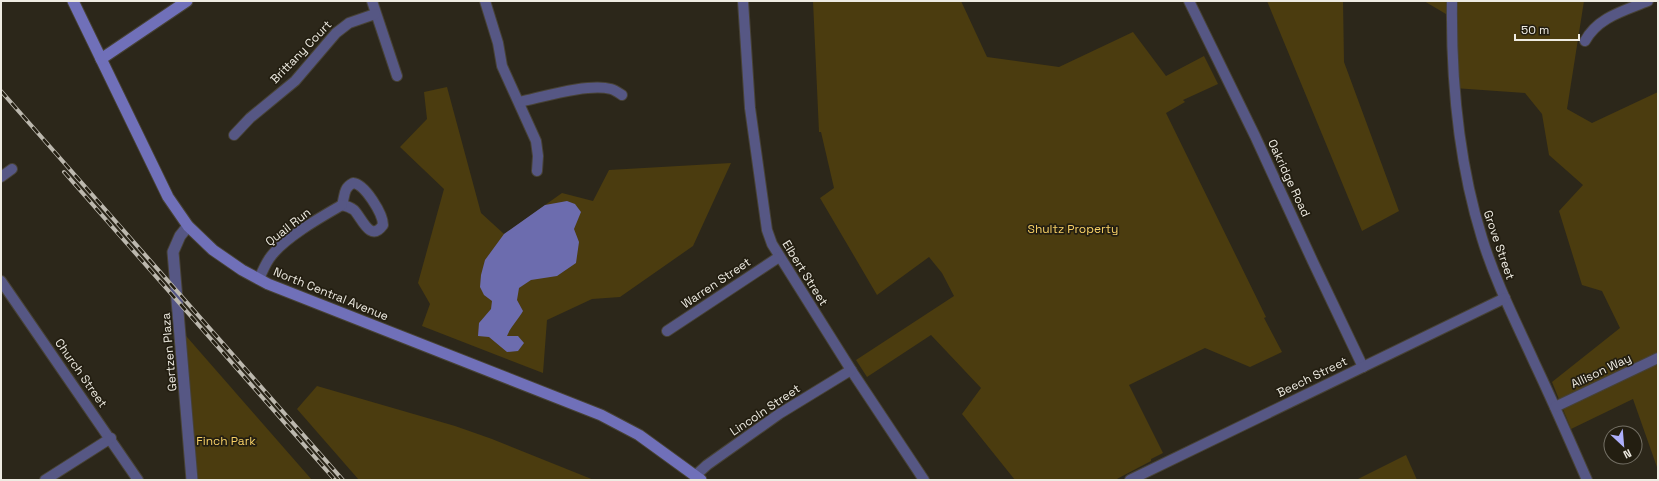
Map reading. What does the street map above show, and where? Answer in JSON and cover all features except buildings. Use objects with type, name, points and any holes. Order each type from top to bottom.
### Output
[{"type":"main road","name":"North Central Avenue","points":[[73,1],[168,197],[188,226],[225,260],[278,288],[601,415],[639,435],[699,478]]},
{"type":"main road","points":[[101,59],[187,1]]},
{"type":"street","points":[[372,1],[375,14],[397,76]]},
{"type":"street","points":[[485,1],[498,43],[502,66],[536,141],[538,156],[536,170]]},
{"type":"street","name":"Elbert Street","points":[[743,1],[750,108],[766,223],[772,244],[851,370],[924,480]]},
{"type":"street","name":"Oakridge Road","points":[[1189,1],[1255,136],[1363,367]]},
{"type":"street","name":"Grove Street","points":[[1452,1],[1453,73],[1461,149],[1474,210],[1490,260],[1505,298],[1587,480]]},
{"type":"street","points":[[1584,41],[1589,33],[1603,20],[1648,1]]},
{"type":"street","name":"Brittany Court","points":[[234,134],[250,118],[295,81],[336,32],[349,23],[375,14]]},
{"type":"street","points":[[519,102],[576,90],[598,88],[612,89],[622,95]]},
{"type":"street","points":[[1,177],[12,169]]},
{"type":"street","points":[[357,183],[364,189],[381,215],[384,225],[376,231],[371,231],[367,229],[352,209],[342,205],[345,190],[348,186],[357,183]]},
{"type":"street","name":"Quail Run","points":[[259,279],[269,259],[279,248],[314,222],[342,205]]},
{"type":"street","name":"Gertzen Plaza","points":[[188,226],[180,236],[173,252],[192,480]]},
{"type":"street","name":"Warren Street","points":[[667,331],[779,256]]},
{"type":"street","name":"Church Street","points":[[1,281],[138,480]]},
{"type":"street","name":"Beech Street","points":[[1130,480],[1505,298]]},
{"type":"street","name":"Allison Way","points":[[1555,407],[1658,358]]},
{"type":"street","name":"Lincoln Street","points":[[699,478],[707,465],[779,414],[851,370]]},
{"type":"street","points":[[44,480],[110,438]]},
{"type":"green space","name":"Shultz Property","points":[[813,1],[961,1],[987,57],[1059,67],[1133,32],[1166,76],[1204,56],[1218,84],[1183,100],[1185,102],[1166,113],[1266,317],[1264,318],[1282,352],[1250,367],[1205,348],[1129,385],[1163,453],[1115,480],[1015,480],[962,414],[981,388],[931,335],[867,377],[856,360],[954,296],[942,273],[929,257],[877,295],[820,198],[834,188],[821,132],[819,132]]},
{"type":"green space","points":[[1267,1],[1343,1],[1344,62],[1399,211],[1362,231]]},
{"type":"green space","points":[[1424,1],[1584,1],[1567,109],[1592,123],[1658,92],[1658,470],[1633,399],[1571,429],[1552,382],[1620,328],[1602,291],[1582,285],[1559,211],[1583,185],[1549,155],[1542,114],[1525,93],[1454,88],[1451,17]]},
{"type":"green space","points":[[447,87],[481,213],[504,234],[562,193],[593,201],[609,170],[731,163],[693,246],[620,297],[592,299],[547,320],[543,373],[422,326],[430,304],[418,283],[444,189],[400,147],[427,119],[424,92]]},
{"type":"green space","name":"Finch Park","points":[[173,321],[312,480],[190,480]]},
{"type":"green space","points":[[317,386],[455,426],[492,439],[594,480],[359,480],[297,409]]},
{"type":"green space","points":[[1406,455],[1417,480],[1356,480]]},
{"type":"shaded area","points":[[567,201],[575,204],[581,212],[574,229],[579,242],[576,263],[557,276],[531,280],[519,288],[517,300],[523,311],[510,329],[507,336],[518,336],[524,343],[518,351],[507,352],[489,337],[478,336],[479,323],[491,309],[492,301],[484,295],[480,287],[481,275],[485,260],[504,234],[545,205]]},
{"type":"railway","points":[[1,91],[343,480]]},
{"type":"railway","points":[[64,172],[335,480]]}]
